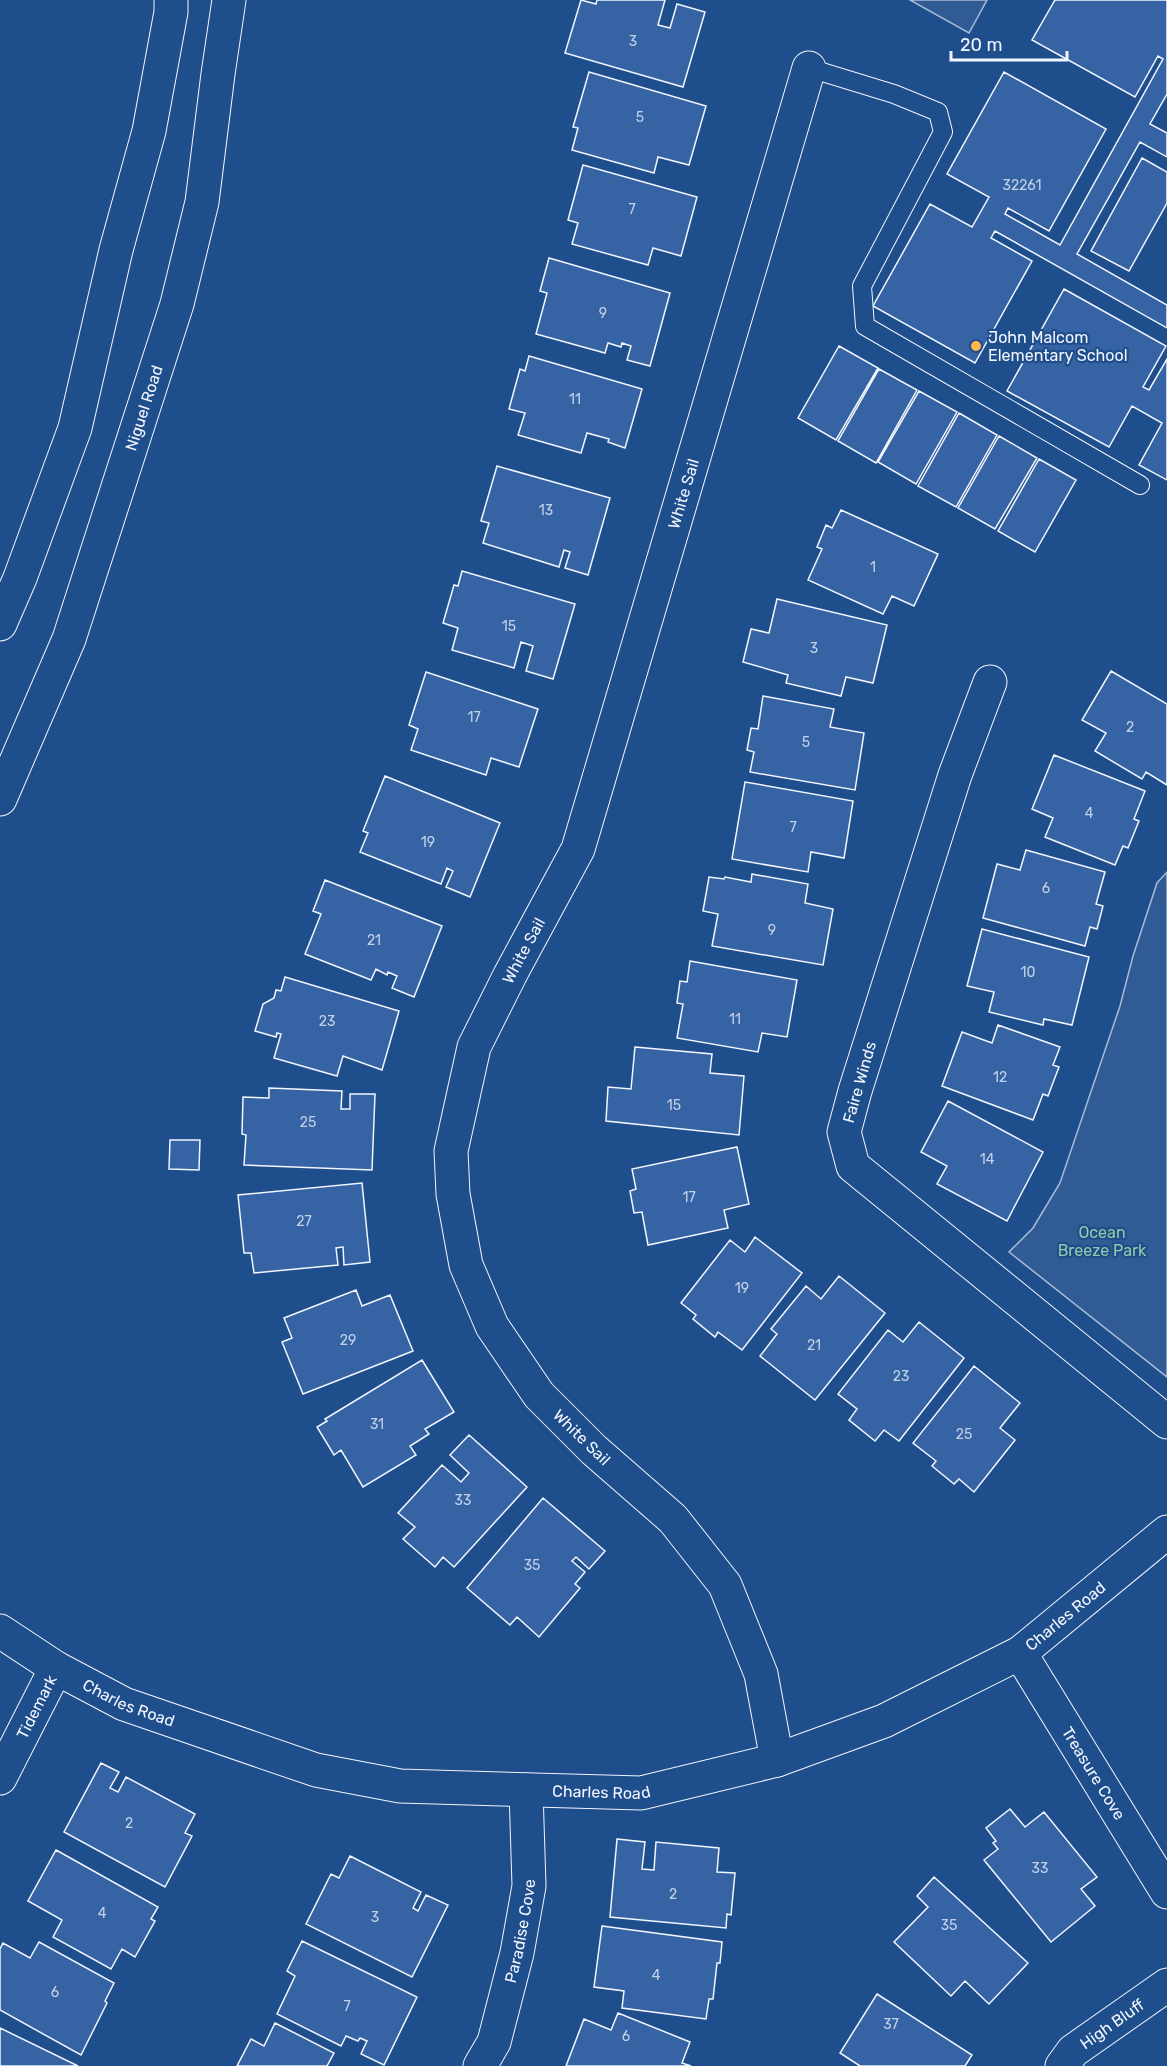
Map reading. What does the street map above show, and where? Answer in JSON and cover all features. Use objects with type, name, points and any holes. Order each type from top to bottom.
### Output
[{"type":"street","points":[[0,624],[20,578],[75,428],[116,250],[149,131],[171,12],[171,0]]},
{"type":"street","name":"Niguel Road","points":[[0,799],[69,639],[177,304],[202,202],[229,0]]},
{"type":"street","name":"White Sail","points":[[777,1760],[761,1674],[725,1585],[673,1519],[594,1450],[539,1395],[492,1326],[466,1265],[453,1194],[451,1151],[474,1047],[578,849],[809,68]]},
{"type":"street","name":"Faire Winds","points":[[990,682],[956,775],[844,1132],[853,1166],[1167,1422]]},
{"type":"street","name":"Charles Road","points":[[0,1631],[56,1668],[124,1704],[316,1770],[400,1786],[641,1792],[777,1760],[884,1721],[1020,1653],[1167,1532]]},
{"type":"street","name":"Treasure Cove","points":[[1020,1653],[1167,1892]]},
{"type":"street","name":"Tidemark","points":[[0,1778],[56,1668]]},
{"type":"street","name":"Paradise Cove","points":[[480,2066],[494,2042],[517,1953],[529,1886],[526,1790]]},
{"type":"street","name":"High Bluff","points":[[1062,2066],[1072,2050],[1167,1985]]},
{"type":"lane","points":[[809,68],[894,94],[938,112],[943,132],[862,286],[865,326],[1140,485]]},
{"type":"shaded area","points":[[910,0],[987,0],[969,33]]},
{"type":"shaded area","name":"Ocean Breeze Park","points":[[1167,872],[1167,1377],[1009,1252],[1033,1228],[1060,1183],[1120,1006],[1133,956],[1157,883]]},
{"type":"building","points":[[581,0],[596,4],[597,0],[665,0],[658,25],[670,28],[677,4],[705,12],[683,87],[565,53]]},
{"type":"building","name":"John Malcom Elementary School","points":[[1055,0],[1167,0],[1167,94],[1150,124],[1167,133],[1167,157],[1140,142],[1077,254],[1167,305],[1167,328],[995,231],[991,238],[1032,261],[975,363],[873,306],[930,204],[972,227],[989,197],[947,174],[1004,72],[1106,129],[1049,231],[1008,208],[1005,214],[1060,245],[1163,59],[1158,56],[1135,97],[1032,40]]},
{"type":"building","points":[[589,72],[706,106],[689,165],[658,157],[654,173],[572,150],[578,128],[573,127]]},
{"type":"building","points":[[1142,158],[1167,172],[1167,203],[1129,271],[1091,251]]},
{"type":"building","points":[[583,165],[697,197],[681,256],[653,248],[648,265],[572,244],[578,223],[568,220]]},
{"type":"building","points":[[549,258],[670,293],[650,366],[627,360],[631,346],[622,343],[621,347],[608,343],[605,353],[536,334],[547,293],[540,291]]},
{"type":"building","name":"John Malcom Elementary School","points":[[1064,289],[1166,346],[1143,387],[1149,390],[1167,359],[1167,480],[1139,465],[1162,423],[1132,406],[1109,447],[1007,391]]},
{"type":"building","points":[[839,346],[878,368],[836,440],[798,418]]},
{"type":"building","points":[[529,356],[642,389],[625,448],[608,442],[609,439],[587,433],[581,453],[518,435],[525,413],[509,409],[520,369],[525,371]]},
{"type":"building","points":[[879,369],[917,390],[876,463],[838,441]]},
{"type":"building","points":[[919,391],[957,412],[916,484],[878,462]]},
{"type":"building","points":[[959,413],[997,435],[956,507],[918,486]]},
{"type":"building","points":[[999,436],[1037,458],[995,529],[958,508]]},
{"type":"building","points":[[1039,459],[1076,480],[1035,552],[998,531]]},
{"type":"building","points":[[497,466],[610,498],[588,575],[565,568],[570,552],[564,550],[559,567],[483,543],[489,523],[481,521]]},
{"type":"building","points":[[841,510],[938,554],[914,606],[892,596],[883,614],[808,580],[822,549],[817,547],[826,525],[832,528]]},
{"type":"building","points":[[462,571],[575,604],[553,679],[526,671],[533,646],[521,642],[514,668],[452,650],[458,628],[443,623],[454,585],[458,586]]},
{"type":"building","points":[[777,599],[887,625],[873,683],[846,677],[841,696],[786,683],[788,675],[743,662],[751,629],[769,633]]},
{"type":"building","points":[[1111,671],[1167,704],[1167,785],[1146,772],[1142,779],[1095,751],[1106,733],[1082,720]]},
{"type":"building","points":[[426,672],[538,709],[519,767],[491,758],[486,775],[411,750],[418,729],[409,725]]},
{"type":"building","points":[[763,696],[834,709],[830,727],[864,733],[855,790],[750,772],[754,752],[747,750],[751,728],[758,729]]},
{"type":"building","points":[[1054,755],[1145,791],[1134,819],[1139,821],[1128,848],[1123,846],[1115,865],[1045,837],[1053,818],[1032,809]]},
{"type":"building","points":[[385,776],[500,823],[470,897],[446,887],[453,871],[447,868],[441,884],[360,852],[368,833],[363,831]]},
{"type":"building","points":[[745,782],[853,801],[844,858],[811,852],[808,872],[732,859]]},
{"type":"building","points":[[1026,850],[1105,872],[1096,904],[1103,906],[1097,929],[1090,927],[1085,946],[983,918],[997,864],[1020,870]]},
{"type":"building","points":[[752,874],[808,884],[805,903],[833,909],[823,965],[712,946],[718,914],[703,911],[709,877],[724,879],[725,877],[751,882]]},
{"type":"building","points":[[325,880],[442,926],[414,997],[392,988],[397,976],[388,972],[387,975],[376,969],[371,980],[305,954],[321,914],[313,911]]},
{"type":"building","points":[[982,929],[1089,957],[1072,1025],[1044,1019],[1043,1025],[989,1012],[994,992],[967,986]]},
{"type":"building","points":[[690,961],[797,980],[787,1037],[762,1033],[758,1052],[677,1038],[683,1004],[677,1003],[680,981],[687,982]]},
{"type":"building","points":[[285,977],[399,1011],[382,1070],[343,1056],[337,1076],[274,1058],[281,1034],[277,1033],[276,1037],[255,1031],[263,1004],[274,998],[276,990],[281,991]]},
{"type":"building","points":[[998,1025],[1060,1047],[1053,1065],[1059,1067],[1048,1096],[1043,1094],[1033,1120],[942,1086],[962,1032],[992,1043]]},
{"type":"building","points":[[635,1047],[712,1054],[710,1073],[744,1076],[739,1135],[606,1121],[608,1087],[631,1089]]},
{"type":"building","points":[[269,1088],[342,1091],[341,1109],[350,1109],[350,1094],[375,1094],[372,1170],[244,1165],[246,1135],[242,1134],[243,1097],[269,1098]]},
{"type":"building","points":[[948,1101],[1043,1152],[1007,1221],[937,1184],[947,1166],[921,1152]]},
{"type":"building","points":[[170,1140],[200,1140],[199,1170],[169,1169]]},
{"type":"building","points":[[737,1147],[749,1204],[724,1210],[728,1228],[648,1245],[642,1212],[634,1213],[630,1191],[636,1189],[632,1169]]},
{"type":"building","points":[[362,1183],[370,1262],[344,1265],[343,1247],[336,1248],[338,1265],[254,1273],[251,1253],[244,1253],[238,1195]]},
{"type":"building","points":[[755,1237],[802,1273],[742,1350],[718,1332],[715,1337],[693,1319],[696,1315],[681,1303],[730,1240],[745,1252]]},
{"type":"building","points":[[839,1276],[885,1313],[815,1400],[760,1356],[777,1334],[771,1329],[806,1286],[821,1299]]},
{"type":"building","points":[[356,1290],[362,1306],[390,1295],[413,1351],[303,1394],[282,1342],[292,1338],[284,1318]]},
{"type":"building","points":[[919,1322],[964,1358],[899,1441],[884,1430],[875,1441],[849,1420],[857,1409],[838,1394],[888,1330],[903,1342]]},
{"type":"building","points":[[422,1360],[454,1412],[425,1429],[429,1434],[410,1446],[416,1455],[363,1487],[341,1450],[334,1455],[317,1427],[327,1421],[325,1419]]},
{"type":"building","points":[[974,1366],[1020,1403],[1000,1428],[1015,1440],[974,1492],[959,1479],[954,1484],[932,1466],[936,1461],[913,1443]]},
{"type":"building","points":[[469,1435],[527,1487],[454,1567],[443,1557],[435,1567],[403,1539],[415,1527],[398,1513],[442,1465],[461,1482],[469,1473],[450,1455]]},
{"type":"building","points":[[543,1498],[605,1551],[589,1569],[576,1557],[572,1561],[585,1572],[575,1584],[580,1588],[539,1637],[517,1617],[510,1625],[467,1588]]},
{"type":"building","points":[[101,1763],[119,1772],[110,1788],[118,1792],[126,1777],[195,1814],[185,1833],[192,1836],[165,1887],[64,1832]]},
{"type":"building","points":[[1010,1809],[1025,1827],[1044,1812],[1097,1877],[1081,1889],[1095,1906],[1051,1942],[984,1860],[998,1849],[993,1843],[996,1841],[986,1828]]},
{"type":"building","points":[[617,1839],[645,1842],[642,1869],[654,1870],[656,1842],[719,1848],[717,1872],[735,1873],[731,1915],[727,1914],[726,1928],[610,1917]]},
{"type":"building","points":[[56,1850],[158,1907],[151,1919],[155,1921],[135,1957],[122,1949],[111,1969],[53,1937],[62,1920],[28,1901]]},
{"type":"building","points":[[350,1856],[421,1892],[413,1908],[418,1911],[426,1895],[448,1905],[412,1977],[306,1924],[331,1874],[339,1878]]},
{"type":"building","points":[[934,1877],[1028,1963],[989,2004],[965,1981],[951,1996],[894,1942],[928,1907],[917,1896]]},
{"type":"building","points":[[602,1926],[722,1942],[713,1999],[709,1999],[706,2019],[622,2008],[624,1991],[594,1987]]},
{"type":"building","points":[[302,1941],[417,1997],[384,2065],[361,2054],[367,2041],[360,2038],[358,2041],[346,2036],[341,2046],[277,2014],[295,1976],[287,1971]]},
{"type":"building","points":[[39,1942],[114,1983],[105,2001],[107,2003],[81,2055],[0,2010],[0,1949],[3,1943],[30,1958]]},
{"type":"building","points":[[877,1994],[972,2055],[965,2066],[860,2066],[840,2053]]},
{"type":"building","points":[[618,2013],[690,2042],[682,2063],[691,2066],[566,2066],[584,2019],[611,2030]]},
{"type":"building","points":[[275,2023],[334,2053],[327,2066],[237,2066],[251,2039],[264,2046]]},
{"type":"building","points":[[0,2028],[78,2066],[0,2066]]},
{"type":"place","name":"John Malcom Elementary School","points":[[976,346]]}]
